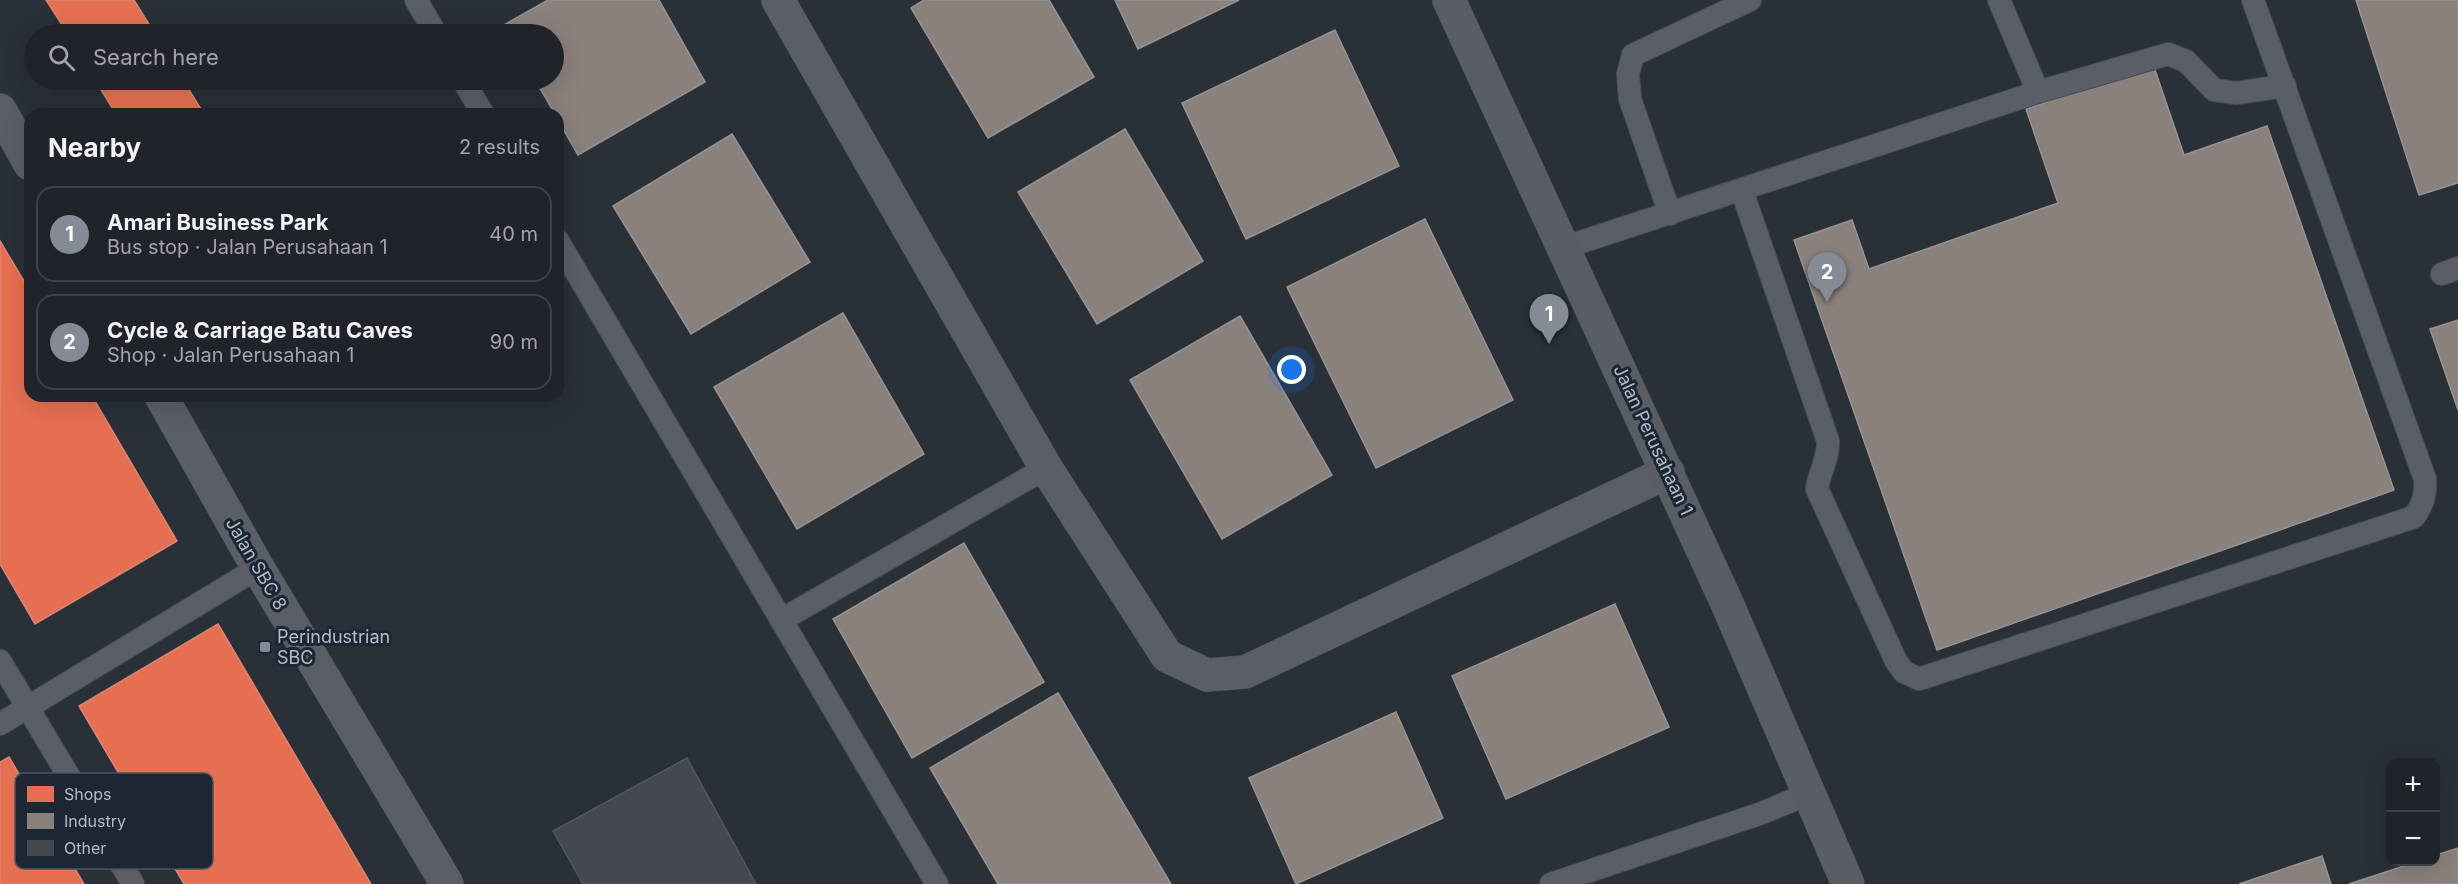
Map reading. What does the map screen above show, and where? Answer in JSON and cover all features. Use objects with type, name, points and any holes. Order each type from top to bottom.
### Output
[{"type":"street","points":[[777,0],[1046,468],[1167,656],[1207,675],[1245,672],[1668,472]]},
{"type":"street","name":"Jalan Perusahaan 1","points":[[1453,1],[1563,248],[1668,472],[1848,884]]},
{"type":"street","points":[[0,110],[24,153]]},
{"type":"street","name":"Jalan SBC 8","points":[[164,402],[258,568],[447,884]]},
{"type":"lane","points":[[416,0],[430,24]]},
{"type":"lane","points":[[1670,214],[1630,99],[1628,74],[1634,55],[1750,0]]},
{"type":"lane","points":[[1999,0],[2038,92]]},
{"type":"lane","points":[[1742,191],[1828,441],[1829,449],[1819,474],[1817,489],[1896,661],[1904,672],[1919,679],[2414,517],[2426,492],[2425,479],[2253,0]]},
{"type":"lane","points":[[1563,248],[2038,92],[2168,54],[2186,62],[2214,90],[2236,93],[2285,86]]},
{"type":"lane","points":[[469,90],[479,108]]},
{"type":"lane","points":[[564,251],[937,884]]},
{"type":"lane","points":[[781,620],[1046,468]]},
{"type":"lane","points":[[0,724],[258,568]]},
{"type":"lane","points":[[0,661],[68,773]]},
{"type":"lane","points":[[1551,884],[1762,813],[1810,793]]},
{"type":"lane","points":[[125,869],[134,884]]},
{"type":"building: Shops","points":[[46,0],[134,0],[149,24],[62,24]]},
{"type":"building: Shops","points":[[101,90],[189,90],[200,108],[112,108]]},
{"type":"building: Shops","points":[[0,241],[24,281],[24,402],[96,402],[177,541],[35,624],[0,564]]},
{"type":"building: Shops","points":[[218,624],[371,884],[184,884],[175,869],[213,869],[213,773],[119,773],[79,706]]},
{"type":"building: Shops","points":[[9,757],[18,773],[15,773],[15,869],[75,869],[84,884],[0,884],[0,762]]},
{"type":"building: Industry","points":[[548,0],[659,0],[705,82],[578,155],[564,130],[564,108],[551,108],[541,90],[564,90],[564,24],[506,24]]},
{"type":"building: Industry","points":[[924,0],[1049,0],[1094,77],[988,138],[911,8]]},
{"type":"building: Industry","points":[[1115,0],[1239,0],[1138,49]]},
{"type":"building: Industry","points":[[2356,0],[2458,0],[2458,183],[2419,195]]},
{"type":"building: Industry","points":[[1335,30],[1399,166],[1246,239],[1182,103]]},
{"type":"building: Industry","points":[[2153,64],[2184,155],[2267,126],[2394,490],[1937,650],[1794,240],[1852,220],[1869,269],[2058,203],[2026,109]]},
{"type":"building: Industry","points":[[1125,129],[1203,261],[1097,324],[1018,192]]},
{"type":"building: Industry","points":[[732,134],[810,262],[691,334],[613,206]]},
{"type":"building: Industry","points":[[1425,219],[1513,400],[1376,468],[1287,287]]},
{"type":"building: Industry","points":[[843,313],[924,454],[797,529],[714,387]]},
{"type":"building: Industry","points":[[1240,316],[1332,475],[1222,539],[1130,380]]},
{"type":"building: Industry","points":[[2458,320],[2458,410],[2430,329]]},
{"type":"building: Industry","points":[[964,543],[1044,682],[912,758],[833,619]]},
{"type":"building: Industry","points":[[1615,604],[1669,727],[1506,799],[1452,676]]},
{"type":"building: Industry","points":[[1058,693],[1171,884],[998,884],[930,768]]},
{"type":"building: Industry","points":[[1396,712],[1443,818],[1296,884],[1249,778]]},
{"type":"building: Industry","points":[[2458,848],[2458,884],[2349,884],[2404,866],[2440,866],[2440,854]]},
{"type":"building: Industry","points":[[2322,856],[2331,884],[2239,884]]},
{"type":"building: Other","points":[[687,758],[756,884],[583,884],[553,831]]},
{"type":"place","name":"Cycle & Carriage Batu Caves","points":[[1827,302]]},
{"type":"place","name":"Amari Business Park","points":[[1549,344]]},
{"type":"place","name":"Perindustrian SBC","points":[[265,647]]}]
